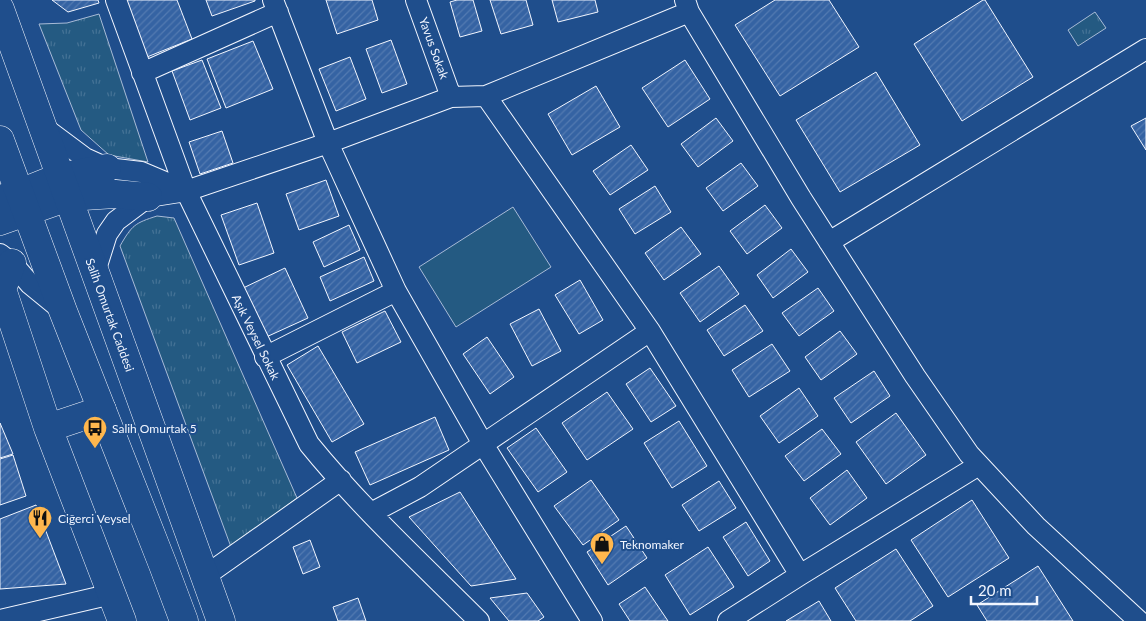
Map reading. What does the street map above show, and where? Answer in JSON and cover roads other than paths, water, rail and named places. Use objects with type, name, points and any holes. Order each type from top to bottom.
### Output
[{"type":"main road","name":"Salih Omurtak Caddesi","points":[[0,9],[221,621]]},
{"type":"main road","points":[[0,140],[16,201],[63,311],[184,621]]},
{"type":"main road","points":[[0,221],[16,201],[64,187],[107,168]]},
{"type":"main road","points":[[64,187],[148,197]]},
{"type":"main road","points":[[6,258],[2,289],[48,428],[122,621]]},
{"type":"main road","points":[[48,428],[102,410]]},
{"type":"street","name":"Aşık Veysel Sokak","points":[[116,0],[186,192],[309,444],[332,473],[480,621]]},
{"type":"street","name":"Yavus Sokak","points":[[416,0],[451,97]]},
{"type":"street","points":[[142,73],[276,6],[328,144],[396,291],[483,444],[592,621]]},
{"type":"street","points":[[95,272],[101,249],[111,228],[130,209],[148,197],[186,192],[328,144],[451,97],[486,96],[687,6],[801,198],[915,376],[969,454],[1036,526],[1139,621]]},
{"type":"street","points":[[829,242],[1146,49]]},
{"type":"street","points":[[486,96],[650,331],[800,575]]},
{"type":"street","points":[[42,126],[85,158],[107,168],[141,172],[186,192]]},
{"type":"street","points":[[6,258],[30,284],[63,311]]},
{"type":"street","points":[[265,357],[396,291]]},
{"type":"street","points":[[371,513],[420,488],[650,331]]},
{"type":"street","points":[[728,621],[979,465]]},
{"type":"street","points":[[205,576],[341,480]]},
{"type":"street","points":[[0,620],[112,594]]},
{"type":"place","name":"Salih Omurtak 5","points":[[95,449]]},
{"type":"place","name":"Ciğerci Veysel","points":[[40,539]]},
{"type":"place","name":"Teknomaker","points":[[602,565]]}]
